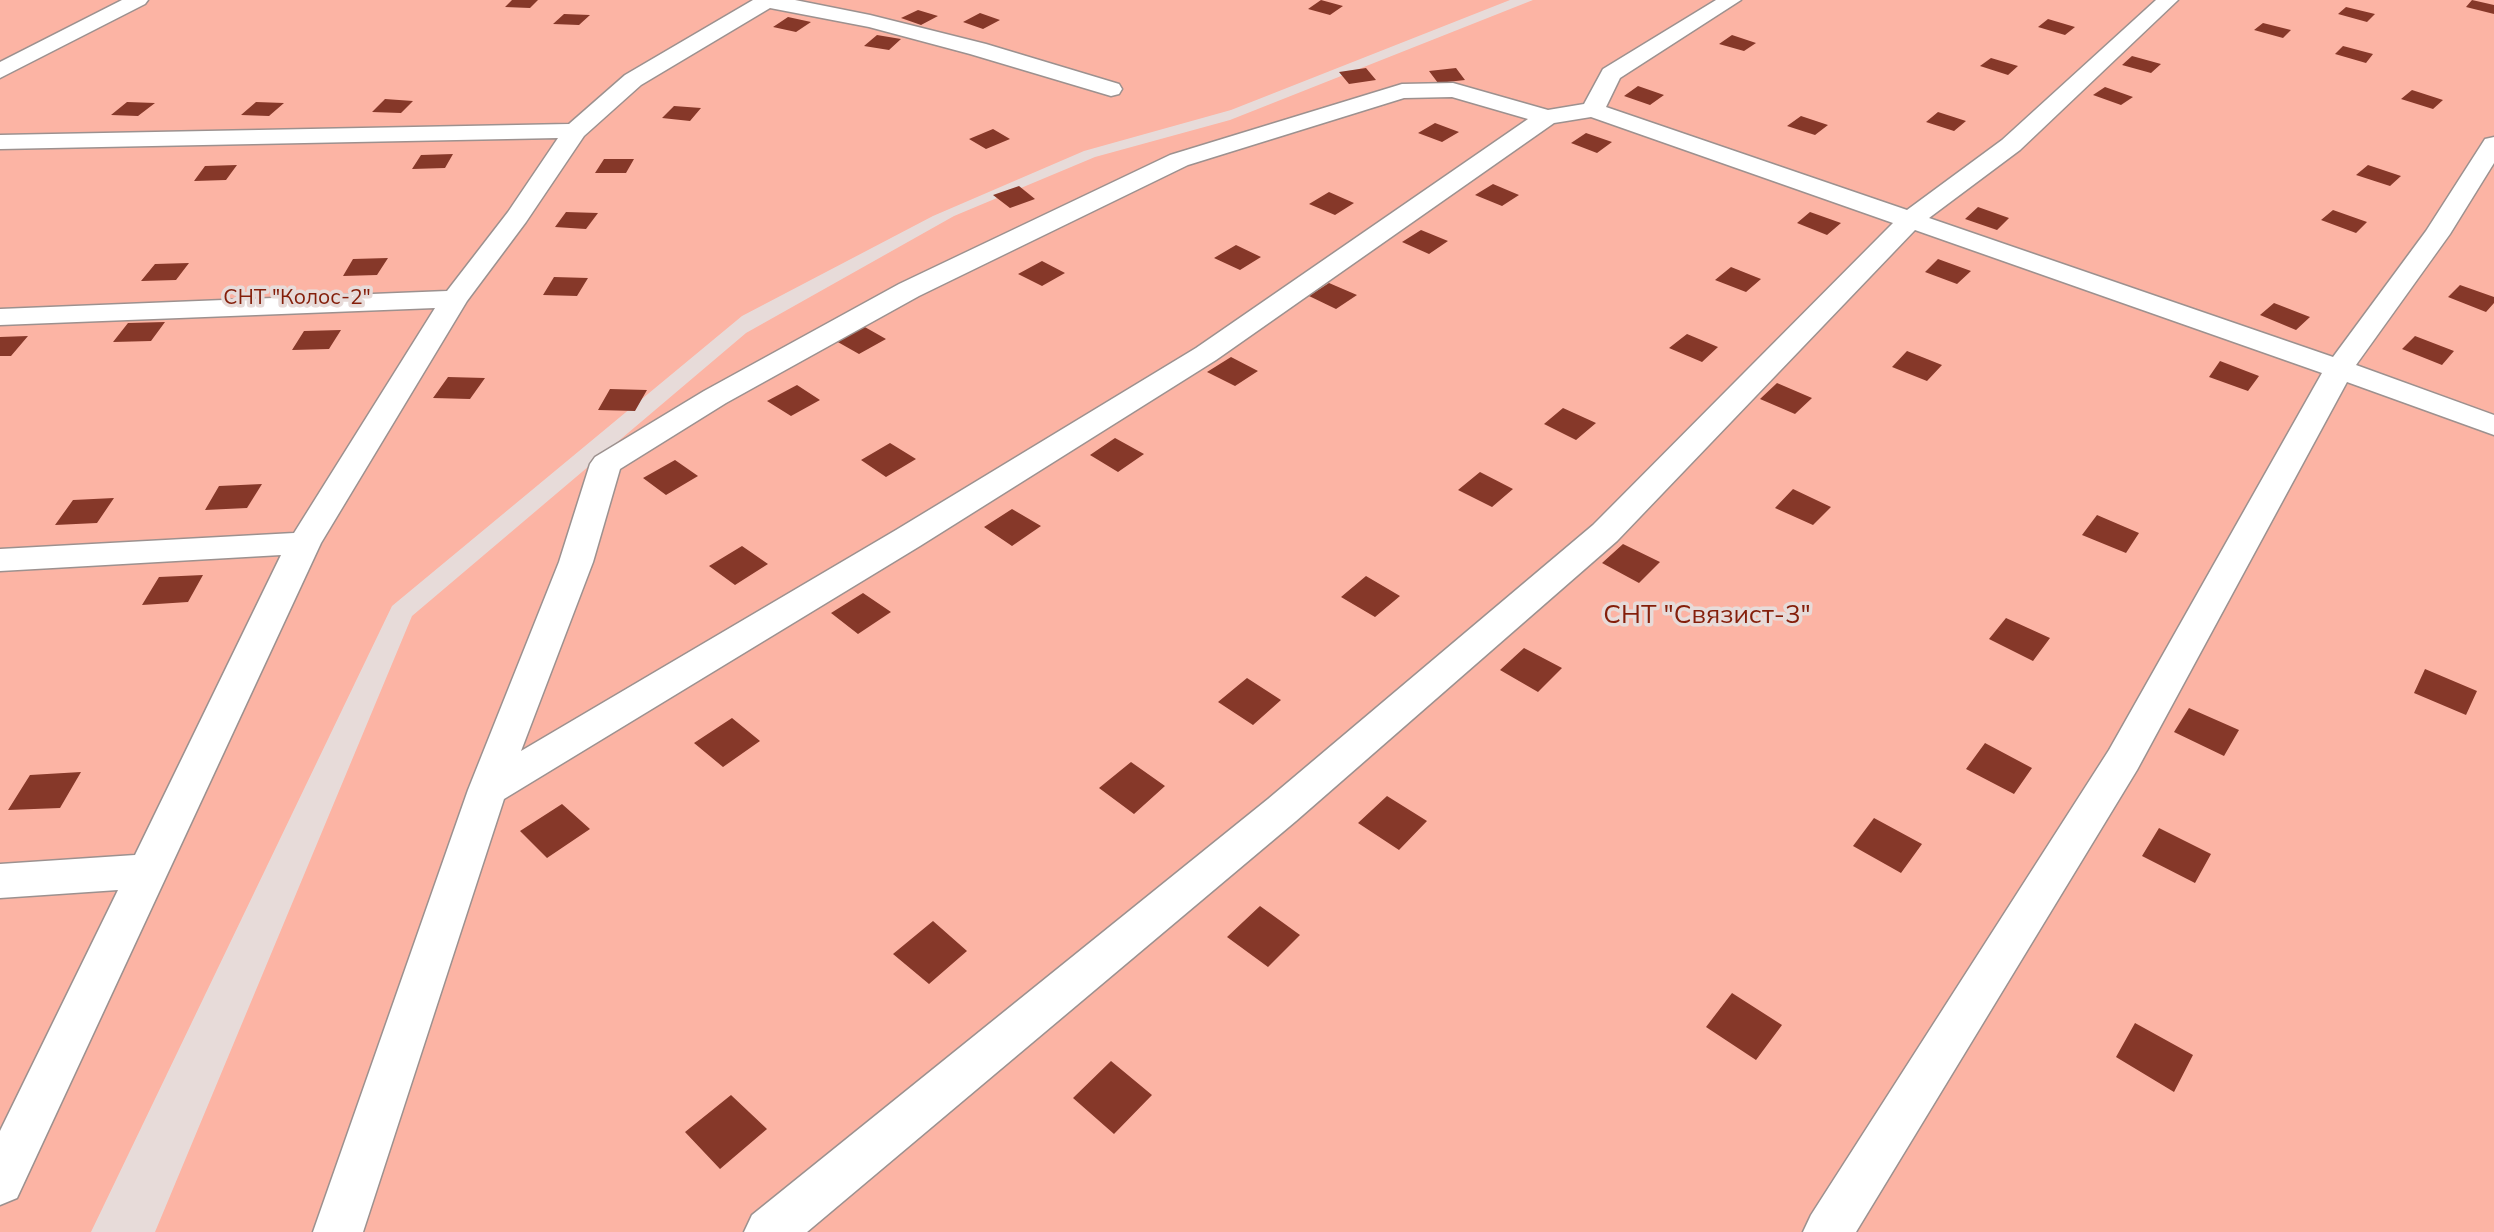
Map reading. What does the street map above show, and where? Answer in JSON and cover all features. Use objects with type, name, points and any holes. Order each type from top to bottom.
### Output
[{"type":"lane","points":[[0,71],[138,0]]},
{"type":"lane","points":[[0,1182],[304,543],[454,299],[517,217],[575,131],[633,80],[769,0],[897,28],[1111,89]]},
{"type":"lane","points":[[1593,110],[1611,74],[1731,0]]},
{"type":"lane","points":[[769,1232],[1282,810],[1605,533],[1910,220],[2011,145],[2168,0]]},
{"type":"lane","points":[[338,1232],[488,790],[576,562],[606,464],[715,397],[909,290],[1179,160],[1402,91],[1453,90],[1547,117],[1593,110],[2339,369],[2494,426]]},
{"type":"lane","points":[[488,790],[908,538],[1206,354],[1547,117]]},
{"type":"lane","points":[[0,142],[575,131]]},
{"type":"lane","points":[[1828,1232],[2123,760],[2339,369],[2437,234],[2494,144]]},
{"type":"lane","points":[[0,317],[454,299]]},
{"type":"lane","points":[[0,560],[304,543]]},
{"type":"lane","points":[[0,881],[147,871]]},
{"type":"green space","name":"СНТ \"Колос-2\"","points":[[0,0],[1510,0],[1231,110],[1084,151],[933,216],[742,316],[392,606],[91,1232],[0,1232]]},
{"type":"green space","name":"СНТ \"Связист-3\"","points":[[1533,0],[2494,0],[2494,1232],[155,1232],[412,616],[746,333],[954,216],[1095,157],[1230,120]]},
{"type":"building","points":[[512,0],[538,0],[530,8],[505,7]]},
{"type":"building","points":[[1321,0],[1343,6],[1330,15],[1308,9]]},
{"type":"building","points":[[2472,0],[2494,5],[2494,14],[2466,7]]},
{"type":"building","points":[[2346,7],[2375,14],[2367,22],[2338,14]]},
{"type":"building","points":[[918,10],[938,16],[921,25],[901,18]]},
{"type":"building","points":[[980,13],[1000,20],[983,29],[963,22]]},
{"type":"building","points":[[564,14],[590,15],[579,25],[553,24]]},
{"type":"building","points":[[788,17],[811,22],[796,32],[773,27]]},
{"type":"building","points":[[2048,19],[2075,27],[2065,35],[2038,27]]},
{"type":"building","points":[[2263,23],[2291,30],[2283,38],[2254,30]]},
{"type":"building","points":[[877,35],[901,39],[889,50],[864,46]]},
{"type":"building","points":[[1732,35],[1756,43],[1744,51],[1719,44]]},
{"type":"building","points":[[2343,46],[2373,54],[2366,63],[2335,54]]},
{"type":"building","points":[[2132,56],[2161,64],[2151,73],[2122,65]]},
{"type":"building","points":[[1991,58],[2018,66],[2008,75],[1980,66]]},
{"type":"building","points":[[1366,68],[1376,80],[1349,84],[1339,72]]},
{"type":"building","points":[[1456,68],[1465,80],[1438,83],[1429,71]]},
{"type":"building","points":[[1638,86],[1664,95],[1650,105],[1624,96]]},
{"type":"building","points":[[2105,87],[2133,97],[2121,105],[2093,95]]},
{"type":"building","points":[[2412,90],[2443,100],[2433,109],[2401,99]]},
{"type":"building","points":[[385,99],[413,101],[401,113],[372,112]]},
{"type":"building","points":[[127,102],[155,103],[138,116],[111,115]]},
{"type":"building","points":[[256,102],[284,103],[269,116],[241,115]]},
{"type":"building","points":[[674,106],[701,108],[690,121],[662,118]]},
{"type":"building","points":[[1938,112],[1966,121],[1954,131],[1926,122]]},
{"type":"building","points":[[1801,116],[1828,125],[1815,135],[1787,126]]},
{"type":"building","points":[[1435,123],[1459,132],[1442,142],[1418,133]]},
{"type":"building","points":[[993,129],[1010,139],[986,149],[969,139]]},
{"type":"building","points":[[1586,133],[1612,142],[1597,153],[1571,143]]},
{"type":"building","points":[[453,154],[445,168],[412,169],[421,155]]},
{"type":"building","points":[[604,159],[634,159],[626,173],[595,173]]},
{"type":"building","points":[[237,165],[226,180],[194,181],[205,166]]},
{"type":"building","points":[[2368,165],[2401,176],[2390,186],[2356,175]]},
{"type":"building","points":[[1493,184],[1519,195],[1502,206],[1475,195]]},
{"type":"building","points":[[1019,186],[1035,199],[1010,208],[993,195]]},
{"type":"building","points":[[1329,192],[1354,203],[1335,215],[1309,204]]},
{"type":"building","points":[[1978,207],[2009,218],[1997,230],[1965,219]]},
{"type":"building","points":[[2333,210],[2367,222],[2356,233],[2321,220]]},
{"type":"building","points":[[566,212],[598,213],[586,229],[555,227]]},
{"type":"building","points":[[1810,212],[1841,223],[1827,235],[1797,223]]},
{"type":"building","points":[[1421,230],[1448,241],[1429,254],[1402,242]]},
{"type":"building","points":[[1236,245],[1261,257],[1240,270],[1214,258]]},
{"type":"building","points":[[388,258],[377,275],[343,276],[353,259]]},
{"type":"building","points":[[1938,259],[1971,271],[1957,284],[1925,272]]},
{"type":"building","points":[[1042,261],[1065,273],[1042,286],[1018,274]]},
{"type":"building","points":[[189,263],[176,280],[141,281],[155,264]]},
{"type":"building","points":[[1731,267],[1761,279],[1746,292],[1715,280]]},
{"type":"building","points":[[554,277],[588,278],[577,296],[543,295]]},
{"type":"building","points":[[1329,283],[1357,295],[1336,309],[1309,296]]},
{"type":"building","points":[[2460,285],[2494,297],[2494,303],[2486,312],[2448,297]]},
{"type":"building","points":[[2274,303],[2310,317],[2296,330],[2260,315]]},
{"type":"building","points":[[165,322],[151,341],[113,342],[128,323]]},
{"type":"building","points":[[863,326],[886,339],[859,354],[836,341]]},
{"type":"building","points":[[341,330],[329,349],[292,350],[304,331]]},
{"type":"building","points":[[1687,334],[1718,347],[1702,362],[1669,348]]},
{"type":"building","points":[[28,336],[11,356],[0,356],[0,337]]},
{"type":"building","points":[[2415,336],[2454,351],[2442,365],[2402,349]]},
{"type":"building","points":[[1907,351],[1942,365],[1927,381],[1892,367]]},
{"type":"building","points":[[1231,357],[1258,371],[1235,386],[1207,372]]},
{"type":"building","points":[[2220,361],[2259,376],[2248,391],[2209,377]]},
{"type":"building","points":[[448,377],[485,378],[470,399],[433,398]]},
{"type":"building","points":[[1777,383],[1812,398],[1795,414],[1760,399]]},
{"type":"building","points":[[797,385],[820,400],[791,416],[767,401]]},
{"type":"building","points":[[610,389],[647,390],[635,411],[598,410]]},
{"type":"building","points":[[1563,408],[1596,423],[1576,440],[1544,424]]},
{"type":"building","points":[[1115,438],[1144,454],[1118,472],[1090,455]]},
{"type":"building","points":[[890,443],[916,459],[886,477],[861,460]]},
{"type":"building","points":[[675,460],[698,476],[666,495],[643,478]]},
{"type":"building","points":[[1480,472],[1513,489],[1492,507],[1458,490]]},
{"type":"building","points":[[262,484],[247,508],[205,510],[219,486]]},
{"type":"building","points":[[1793,489],[1831,507],[1813,525],[1775,508]]},
{"type":"building","points":[[114,498],[97,523],[55,525],[73,500]]},
{"type":"building","points":[[1012,509],[1041,526],[1012,546],[984,527]]},
{"type":"building","points":[[2097,515],[2139,533],[2126,553],[2082,535]]},
{"type":"building","points":[[1623,544],[1660,562],[1639,583],[1602,563]]},
{"type":"building","points":[[742,546],[768,564],[735,585],[709,566]]},
{"type":"building","points":[[203,575],[188,602],[142,605],[159,577]]},
{"type":"building","points":[[1366,576],[1400,596],[1375,617],[1341,597]]},
{"type":"building","points":[[863,593],[891,612],[858,634],[831,613]]},
{"type":"building","points":[[2006,618],[2050,638],[2033,661],[1989,639]]},
{"type":"building","points":[[1524,648],[1562,668],[1538,692],[1500,670]]},
{"type":"building","points":[[2425,669],[2477,691],[2466,715],[2414,693]]},
{"type":"building","points":[[1247,678],[1281,700],[1253,725],[1218,702]]},
{"type":"building","points":[[2189,708],[2239,730],[2224,756],[2174,732]]},
{"type":"building","points":[[732,718],[760,741],[723,767],[694,743]]},
{"type":"building","points":[[1985,743],[2032,768],[2014,794],[1966,769]]},
{"type":"building","points":[[1131,762],[1165,786],[1134,814],[1099,788]]},
{"type":"building","points":[[81,772],[60,808],[8,810],[30,775]]},
{"type":"building","points":[[1387,796],[1427,821],[1399,850],[1358,823]]},
{"type":"building","points":[[562,804],[590,829],[547,858],[520,831]]},
{"type":"building","points":[[1874,818],[1922,844],[1901,873],[1853,846]]},
{"type":"building","points":[[2159,828],[2211,854],[2195,883],[2142,856]]},
{"type":"building","points":[[1260,906],[1300,935],[1268,967],[1227,937]]},
{"type":"building","points":[[933,921],[967,951],[929,984],[893,954]]},
{"type":"building","points":[[1732,993],[1782,1025],[1756,1060],[1706,1027]]},
{"type":"building","points":[[2135,1023],[2193,1055],[2174,1092],[2116,1057]]},
{"type":"building","points":[[1111,1061],[1152,1095],[1114,1134],[1073,1098]]},
{"type":"building","points":[[731,1095],[767,1129],[720,1169],[685,1132]]}]
